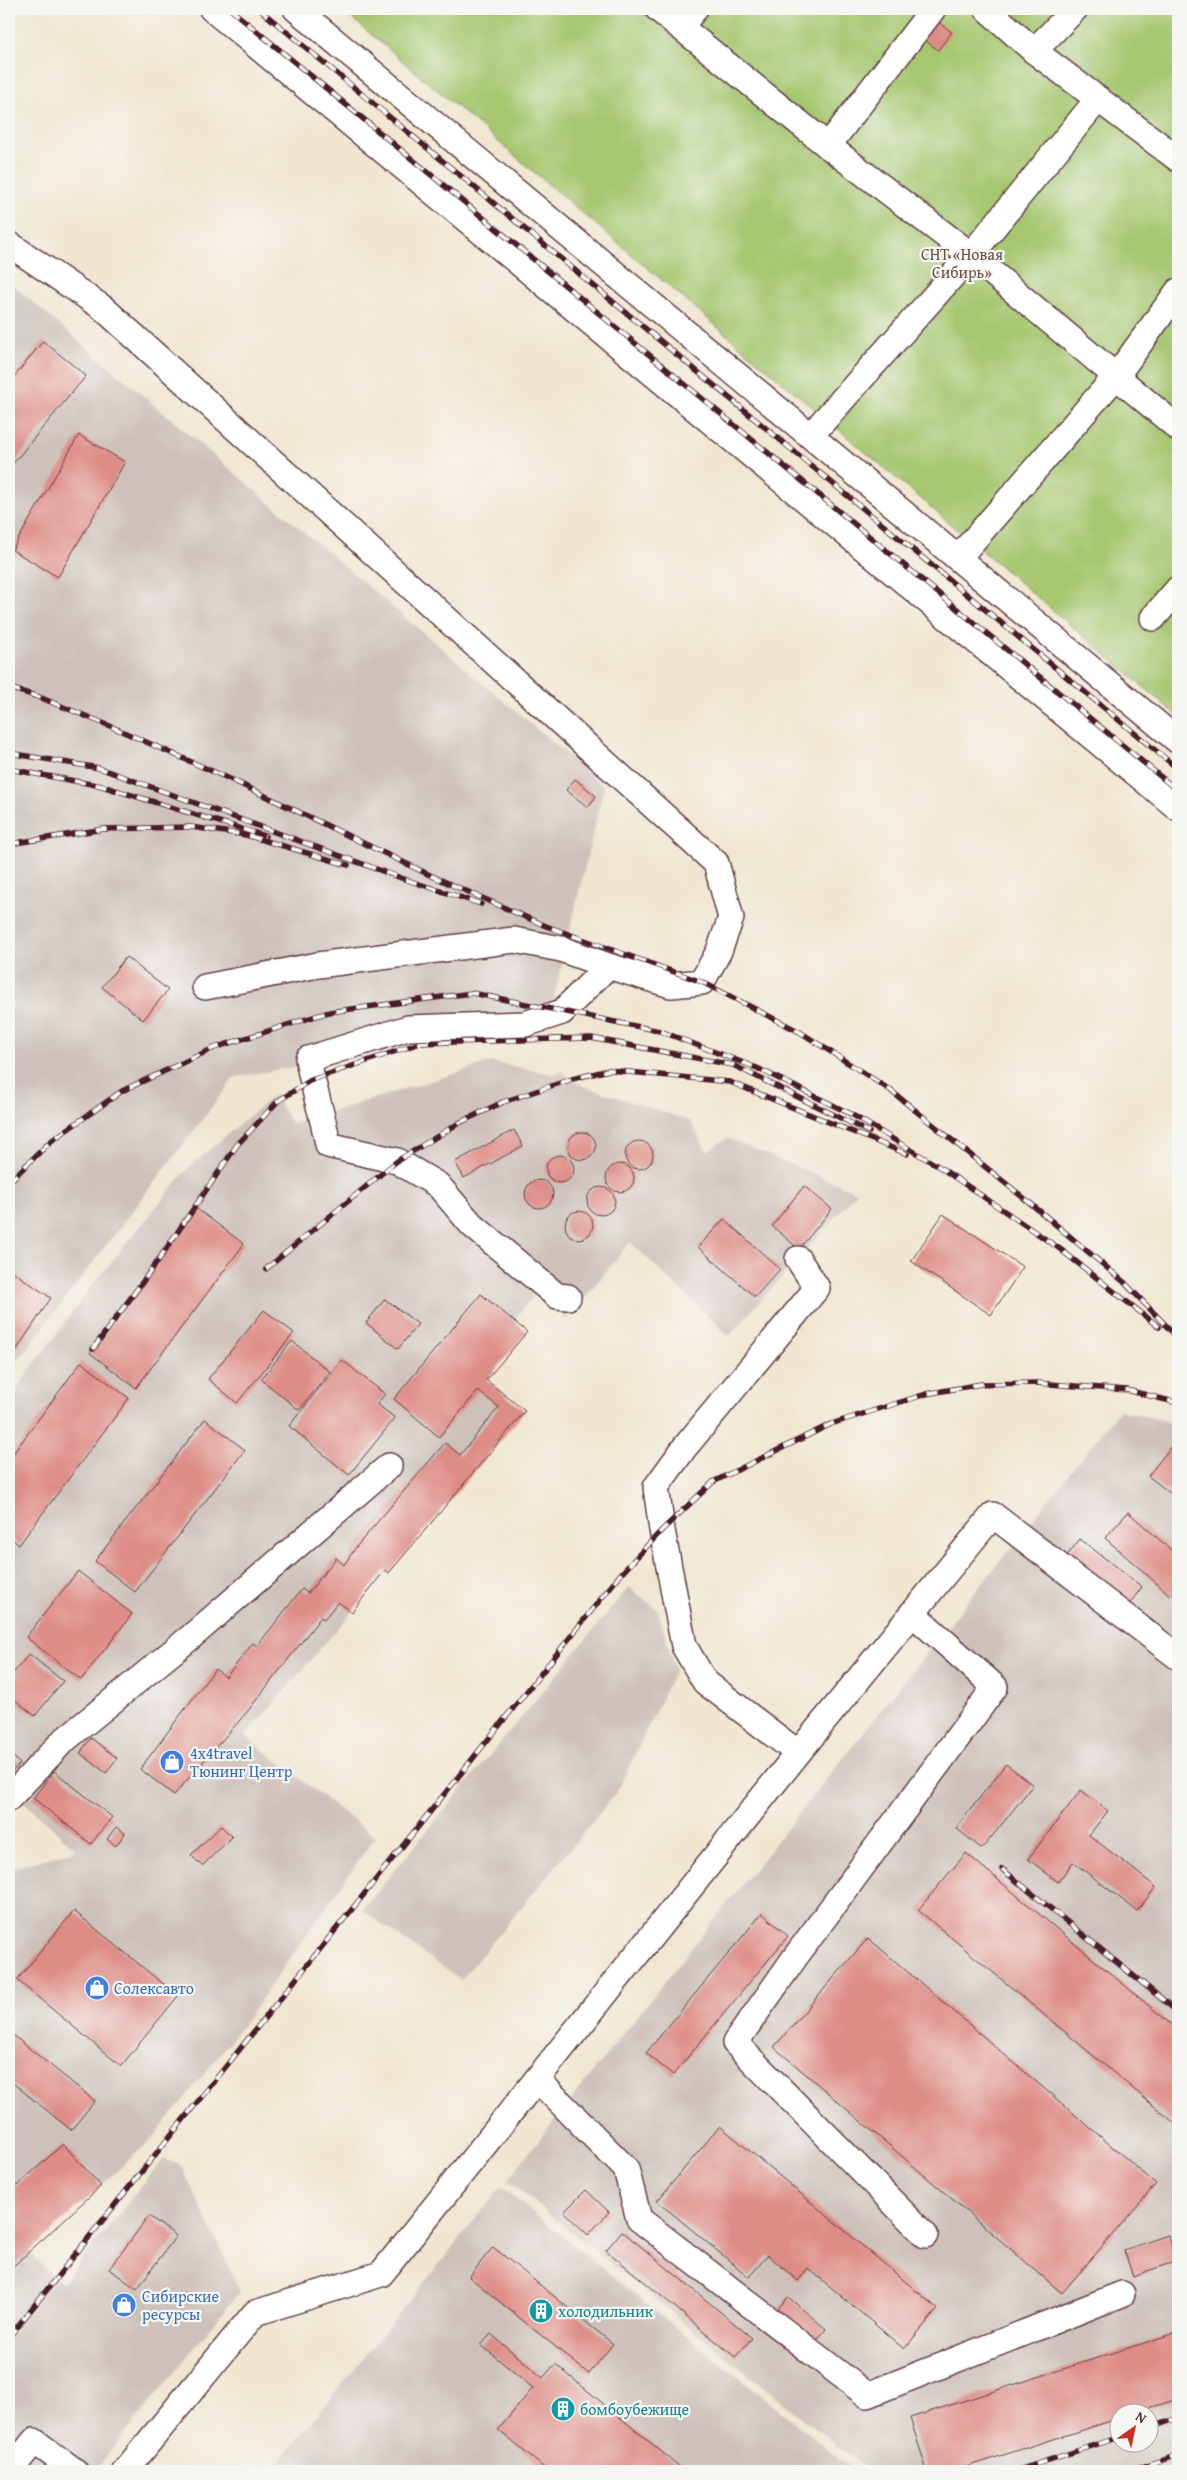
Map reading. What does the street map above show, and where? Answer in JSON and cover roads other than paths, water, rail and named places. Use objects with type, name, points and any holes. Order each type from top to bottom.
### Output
[{"type":"street","points":[[212,9],[1178,808]]},
{"type":"street","points":[[296,9],[1178,741]]},
{"type":"street","points":[[658,9],[687,18],[828,146],[971,255],[1118,375],[1178,428]]},
{"type":"street","points":[[828,146],[933,9]]},
{"type":"street","points":[[987,9],[1034,51],[1098,99],[1177,154]]},
{"type":"street","points":[[1034,51],[1075,9]]},
{"type":"street","points":[[811,435],[971,255],[1098,99]]},
{"type":"street","points":[[9,244],[103,308],[716,863],[731,918],[719,951],[702,982],[671,985],[560,949],[514,940],[318,965],[205,987]]},
{"type":"street","points":[[958,558],[1118,375],[1178,291]]},
{"type":"street","points":[[1153,618],[1178,588]]},
{"type":"street","points":[[568,1297],[557,1296],[472,1226],[438,1185],[397,1161],[328,1145],[323,1113],[311,1080],[308,1059],[408,1028],[524,1024],[562,1012],[608,966]]},
{"type":"street","points":[[798,1259],[817,1288],[685,1447],[656,1487],[662,1530],[684,1646],[705,1682],[798,1753]]},
{"type":"street","points":[[9,1798],[62,1742],[192,1636],[389,1466]]},
{"type":"street","points":[[125,2471],[255,2313],[381,2274],[798,1753],[993,1515],[1178,1657]]},
{"type":"street","points":[[912,1613],[995,1687],[796,1956],[735,2043],[925,2235]]},
{"type":"street","points":[[537,2079],[626,2169],[639,2219],[867,2395],[1122,2294]]},
{"type":"street","points":[[10,2471],[34,2441],[75,2471]]},
{"type":"railway","points":[[230,9],[1178,791]]},
{"type":"railway","points":[[259,9],[1178,769]]},
{"type":"railway","points":[[9,688],[39,697],[110,726],[230,779],[432,876],[546,926],[702,982],[800,1032],[890,1090],[1030,1203],[1124,1282],[1178,1338]]},
{"type":"railway","points":[[9,753],[99,768],[404,879],[481,904]]},
{"type":"railway","points":[[9,769],[102,786],[265,836]]},
{"type":"railway","points":[[9,844],[104,829],[191,827],[246,835],[348,865]]},
{"type":"railway","points":[[9,1182],[51,1141],[122,1091],[214,1048],[329,1012],[472,993],[660,1031],[757,1068],[851,1114],[938,1166],[1060,1249],[1159,1327]]},
{"type":"railway","points":[[93,1349],[155,1265],[237,1145],[278,1101],[311,1080],[420,1043],[591,1038],[733,1065],[869,1132]]},
{"type":"railway","points":[[266,1269],[397,1161],[459,1123],[503,1102],[572,1079],[609,1070],[730,1082],[907,1154]]},
{"type":"railway","points":[[9,2337],[620,1575],[662,1530],[713,1482],[831,1424],[926,1394],[981,1384],[1037,1383],[1127,1390],[1178,1403]]},
{"type":"railway","points":[[1002,1869],[1178,2012]]},
{"type":"railway","points":[[1160,2424],[1178,2418]]},
{"type":"railway","points":[[1015,2471],[1110,2440]]},
{"type":"railway","points":[[1128,2471],[1178,2455]]},
{"type":"place","name":"4x4travel Тюнинг Центр","points":[[172,1762]]},
{"type":"place","name":"Солексавто","points":[[97,1988]]},
{"type":"place","name":"Сибирские ресурсы","points":[[124,2305]]},
{"type":"place","name":"холодильник","points":[[541,2311]]},
{"type":"place","name":"бомбоубежище","points":[[563,2409]]},
{"type":"park label","name":"СНТ «Новая Сибирь»","points":[[962,263]]}]
